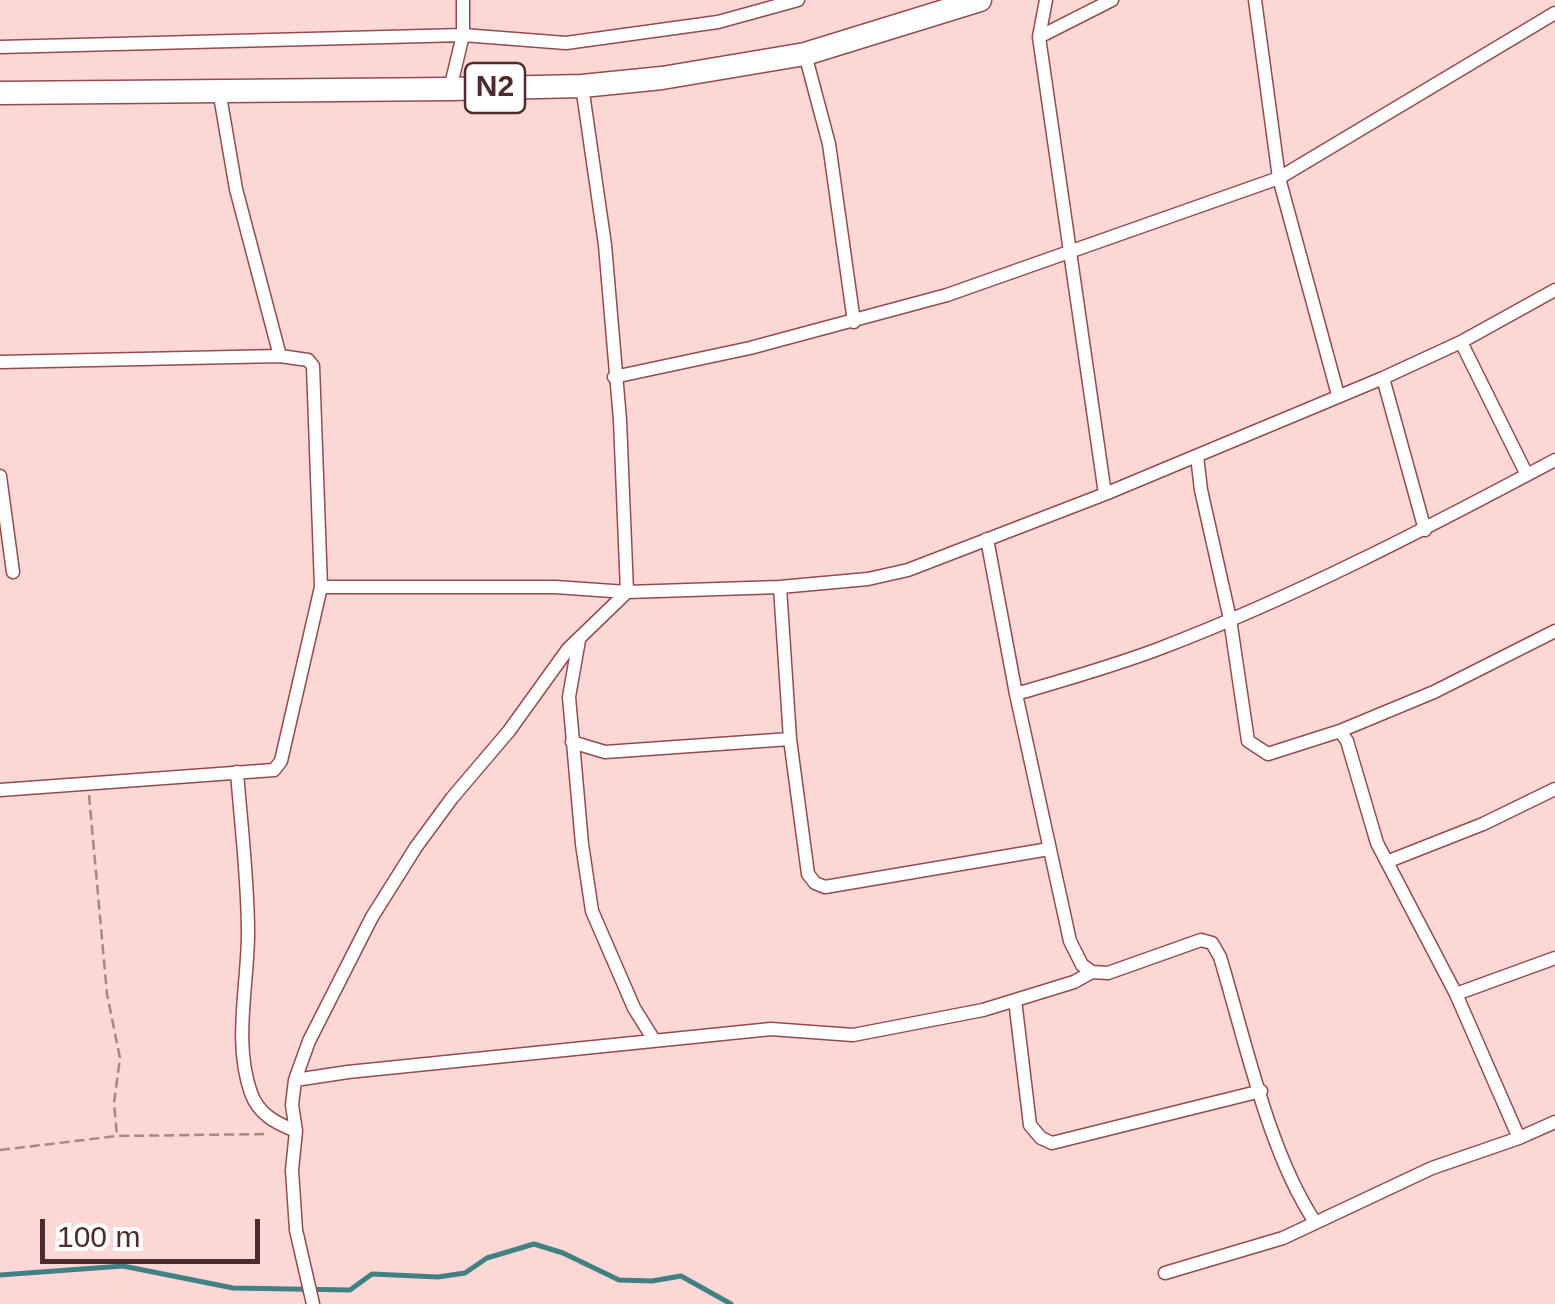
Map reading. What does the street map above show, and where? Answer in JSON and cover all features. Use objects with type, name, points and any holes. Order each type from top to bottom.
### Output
[{"type":"highway","name":"N2","points":[[0,93],[582,86],[681,76],[805,54],[976,1]]},
{"type":"street","points":[[450,89],[463,35],[463,0]]},
{"type":"street","points":[[0,48],[463,35],[566,43],[718,22],[798,0]]},
{"type":"street","points":[[1046,0],[1039,38],[1104,494]]},
{"type":"street","points":[[1039,38],[1112,0]]},
{"type":"street","points":[[1255,0],[1278,178],[1338,396]]},
{"type":"street","points":[[614,377],[854,322],[979,285],[1278,178],[1555,12]]},
{"type":"street","points":[[805,54],[828,144],[854,322]]},
{"type":"street","points":[[312,1301],[293,1210],[292,1170],[295,1080],[309,1041],[364,932],[416,847],[579,639],[627,592],[620,420],[605,245],[582,86]]},
{"type":"street","points":[[219,90],[236,189],[280,356]]},
{"type":"street","points":[[321,588],[556,587],[627,592],[780,586],[868,579],[908,570],[1383,378],[1461,342],[1555,290]]},
{"type":"street","points":[[1461,342],[1527,475]]},
{"type":"street","points":[[0,362],[280,356],[308,360],[313,366],[321,588],[281,761],[274,770],[0,790]]},
{"type":"street","points":[[1383,378],[1425,530]]},
{"type":"street","points":[[1197,456],[1230,619],[1248,742],[1268,754],[1340,731],[1434,692],[1555,631]]},
{"type":"street","points":[[1016,694],[1161,648],[1230,619],[1425,530],[1555,460]]},
{"type":"street","points":[[0,476],[13,572]]},
{"type":"street","points":[[987,539],[1070,941],[1082,965],[1092,972],[1108,973],[1201,940],[1212,944],[1220,957],[1261,1091],[1302,1203],[1315,1222]]},
{"type":"street","points":[[780,586],[790,739],[808,874],[815,883],[825,887],[1049,849]]},
{"type":"street","points":[[579,639],[570,697],[572,742],[592,911],[634,1008],[654,1040]]},
{"type":"street","points":[[1340,731],[1347,741],[1377,843],[1456,994],[1519,1138]]},
{"type":"street","points":[[572,742],[605,752],[790,739]]},
{"type":"street","points":[[238,772],[247,895],[242,1034],[248,1080],[262,1114],[296,1131]]},
{"type":"street","points":[[1388,861],[1483,824],[1555,789]]},
{"type":"street","points":[[1456,994],[1555,958]]},
{"type":"street","points":[[295,1080],[771,1029],[853,1035],[983,1010],[1074,982],[1092,972]]},
{"type":"street","points":[[1016,1000],[1030,1125],[1040,1138],[1052,1143],[1261,1091]]},
{"type":"street","points":[[1165,1272],[1283,1238],[1432,1168],[1555,1122]]},
{"type":"path","points":[[88,782],[107,994],[120,1058],[114,1103],[117,1136]]},
{"type":"path","points":[[0,1150],[117,1136],[296,1131]]},
{"type":"waterway","points":[[0,1275],[123,1266],[233,1288],[350,1290],[372,1274],[438,1277],[465,1273],[487,1258],[534,1244],[563,1253],[619,1280],[652,1281],[681,1276],[731,1304]]}]
